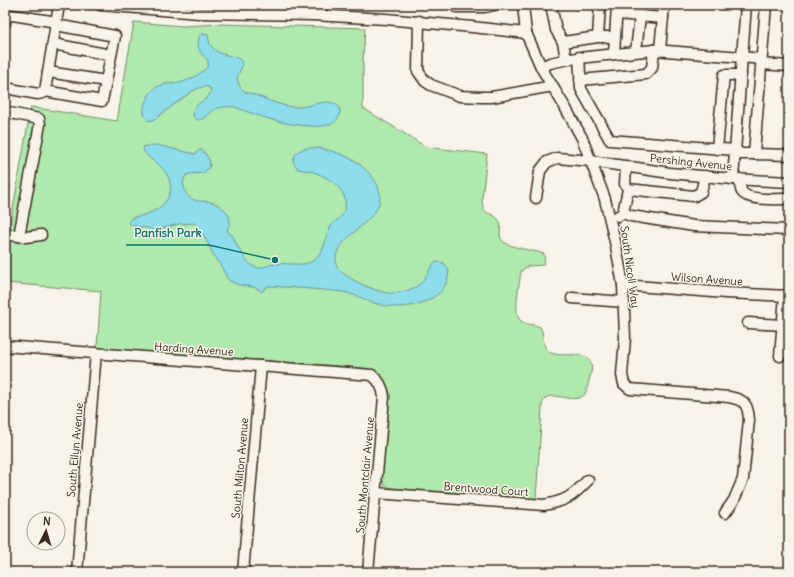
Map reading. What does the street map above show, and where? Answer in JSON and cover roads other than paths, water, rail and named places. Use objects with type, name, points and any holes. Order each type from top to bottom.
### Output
[{"type":"street","points":[[44,91],[57,24],[59,5]]},
{"type":"street","points":[[100,5],[239,9],[349,16],[419,21],[526,34]]},
{"type":"street","points":[[454,25],[455,6],[485,7],[494,5]]},
{"type":"street","name":"South Nicoll Way","points":[[523,5],[526,34],[541,67],[576,126],[591,161],[610,217],[623,285],[625,338],[622,375],[624,384],[630,389],[729,397],[739,399],[746,404],[749,420],[743,479],[734,500],[725,513]]},
{"type":"street","points":[[551,5],[556,30],[563,42],[566,59]]},
{"type":"street","points":[[598,37],[600,5]]},
{"type":"street","points":[[580,80],[646,74],[652,68],[657,50],[664,5]]},
{"type":"street","points":[[746,5],[735,150],[736,179],[742,191],[747,196],[755,198],[789,199]]},
{"type":"street","points":[[754,154],[766,5]]},
{"type":"street","points":[[614,54],[617,10],[640,16],[663,18]]},
{"type":"street","points":[[5,23],[6,14],[115,36],[102,101],[44,91],[43,93],[38,94],[5,88]]},
{"type":"street","points":[[636,51],[640,16]]},
{"type":"street","points":[[419,21],[418,71],[425,81],[431,85],[460,96],[481,98],[553,86]]},
{"type":"street","points":[[563,42],[598,37],[615,37]]},
{"type":"street","points":[[53,44],[111,55]]},
{"type":"street","points":[[541,67],[566,59],[657,50],[742,57],[789,66]]},
{"type":"street","points":[[579,58],[581,89],[610,140],[735,150],[740,154],[789,156]]},
{"type":"street","points":[[48,72],[106,81]]},
{"type":"street","points":[[716,149],[724,75],[740,75]]},
{"type":"street","points":[[5,112],[39,119],[40,124],[19,236]]},
{"type":"street","name":"Pershing Avenue","points":[[536,198],[538,176],[543,166],[547,162],[557,158],[591,161],[670,173],[789,182]]},
{"type":"street","points":[[610,217],[619,216],[623,213],[628,189],[625,184],[626,166]]},
{"type":"street","points":[[628,189],[694,196],[701,192],[706,176]]},
{"type":"street","points":[[623,213],[638,217],[694,226],[789,230]]},
{"type":"street","points":[[5,234],[26,237],[41,235]]},
{"type":"street","name":"Wilson Avenue","points":[[623,285],[787,296]]},
{"type":"street","points":[[780,356],[782,325],[787,296]]},
{"type":"street","points":[[572,298],[624,302]]},
{"type":"street","points":[[748,323],[782,325]]},
{"type":"street","name":"Harding Avenue","points":[[5,346],[366,374],[372,376],[379,382]]},
{"type":"street","name":"South Ellyn Avenue","points":[[77,572],[96,353]]},
{"type":"street","name":"South Milton Avenue","points":[[243,572],[261,366]]},
{"type":"street","name":"South Montclair Avenue","points":[[368,572],[384,397],[382,387],[379,382]]},
{"type":"street","name":"Brentwood Court","points":[[375,493],[544,505],[560,502],[576,493],[588,480]]},
{"type":"water","points":[[202,34],[208,35],[210,44],[216,51],[239,59],[242,66],[237,78],[240,87],[245,92],[281,105],[293,107],[303,107],[322,102],[331,102],[337,105],[340,109],[337,120],[325,126],[291,124],[272,120],[235,107],[221,107],[209,113],[203,119],[198,120],[193,116],[193,111],[211,91],[210,88],[205,86],[192,91],[155,119],[149,121],[144,113],[144,108],[150,93],[162,85],[187,81],[208,66],[208,60],[201,52],[198,45],[199,37]]},
{"type":"water","points":[[157,145],[195,154],[202,150],[209,159],[210,166],[204,173],[186,175],[183,182],[186,192],[188,196],[196,201],[212,202],[226,211],[230,220],[227,228],[228,232],[233,236],[248,262],[258,268],[275,264],[302,264],[312,262],[321,253],[331,226],[343,213],[345,198],[342,191],[331,181],[317,173],[298,169],[293,162],[296,154],[301,150],[319,148],[347,157],[360,165],[376,182],[380,198],[377,209],[370,218],[343,243],[337,253],[336,263],[338,268],[349,278],[357,282],[381,292],[394,293],[405,291],[419,285],[434,263],[437,262],[444,263],[449,270],[446,283],[435,297],[416,305],[401,307],[386,306],[343,292],[270,286],[266,287],[262,292],[256,288],[238,285],[227,278],[213,255],[202,232],[194,223],[178,224],[153,231],[148,228],[130,224],[129,222],[131,218],[152,212],[159,208],[168,198],[170,186],[166,173],[159,165],[145,154],[143,147]]},
{"type":"place","name":"Panfish Park","points":[[275,260]]}]
